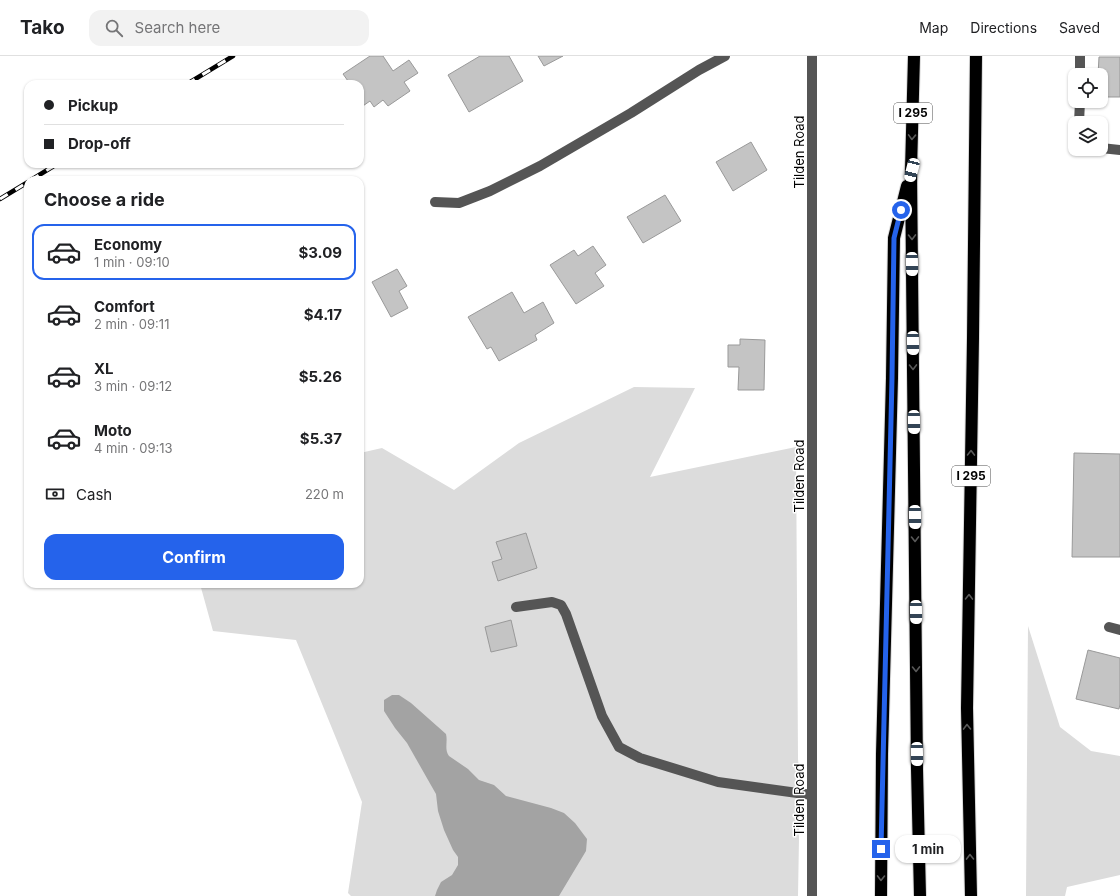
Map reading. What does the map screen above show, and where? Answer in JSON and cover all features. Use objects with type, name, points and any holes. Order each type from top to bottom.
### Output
[{"type":"highway","name":"I 295","points":[[914,56],[912,170],[917,745],[920,896]]},
{"type":"highway","name":"I 295","points":[[972,896],[967,708],[976,56]]},
{"type":"highway","points":[[880,896],[894,238],[912,170]]},
{"type":"street","points":[[435,202],[459,203],[490,191],[540,166],[631,113],[699,70],[725,56]]},
{"type":"street","name":"Tilden Road","points":[[812,56],[812,896]]},
{"type":"street","points":[[1080,56],[1080,68]]},
{"type":"street","points":[[1108,149],[1120,150]]},
{"type":"street","points":[[516,607],[552,602],[561,605],[566,614],[602,716],[619,747],[640,758],[718,782],[812,795]]},
{"type":"street","points":[[1110,627],[1120,630]]},
{"type":"shaded area","points":[[634,387],[695,388],[650,477],[796,447],[798,759],[800,779],[798,896],[351,896],[348,893],[362,802],[296,640],[213,631],[201,588],[364,588],[364,452],[382,448],[454,490],[519,443]]},
{"type":"shaded area","points":[[1028,626],[1060,727],[1091,751],[1120,756],[1120,875],[1067,887],[1065,896],[1026,896]]},
{"type":"shaded area","points":[[392,695],[399,695],[411,703],[446,734],[447,751],[449,756],[468,769],[479,780],[494,785],[506,796],[564,813],[575,823],[587,839],[586,851],[559,896],[435,896],[441,882],[452,875],[458,865],[458,857],[453,850],[444,830],[438,811],[436,794],[407,743],[384,711],[384,700]]},
{"type":"building","points":[[370,56],[383,56],[393,71],[409,60],[418,73],[404,82],[410,91],[388,106],[383,100],[374,107],[370,101],[364,105],[364,80],[347,80],[343,74]]},
{"type":"building","points":[[480,56],[509,56],[523,81],[469,112],[448,75]]},
{"type":"building","points":[[538,56],[563,56],[544,66]]},
{"type":"building","points":[[1099,57],[1120,57],[1120,97],[1108,97],[1108,68],[1098,68]]},
{"type":"building","points":[[751,142],[767,170],[733,191],[716,162]]},
{"type":"building","points":[[665,195],[681,221],[643,243],[627,217]]},
{"type":"building","points":[[593,246],[606,265],[595,273],[604,286],[576,304],[550,265],[574,250],[578,256]]},
{"type":"building","points":[[397,269],[407,286],[399,291],[408,308],[391,317],[372,282]]},
{"type":"building","points":[[512,292],[524,313],[543,302],[554,323],[535,335],[537,340],[499,361],[491,347],[487,349],[468,317]]},
{"type":"building","points":[[740,339],[765,340],[764,390],[738,390],[739,367],[728,367],[728,345],[740,345]]},
{"type":"building","points":[[1074,453],[1120,454],[1120,557],[1072,557]]},
{"type":"building","points":[[526,533],[537,568],[498,581],[492,562],[502,559],[496,542]]},
{"type":"building","points":[[511,620],[517,646],[491,652],[485,627]]},
{"type":"building","points":[[1088,650],[1120,658],[1119,709],[1076,699]]},
{"type":"railway","points":[[194,80],[233,56]]},
{"type":"railway","points":[[38,176],[50,168]]},
{"type":"railway","points":[[0,199],[24,184]]},
{"type":"route","points":[[881,849],[894,238],[901,210]]}]
